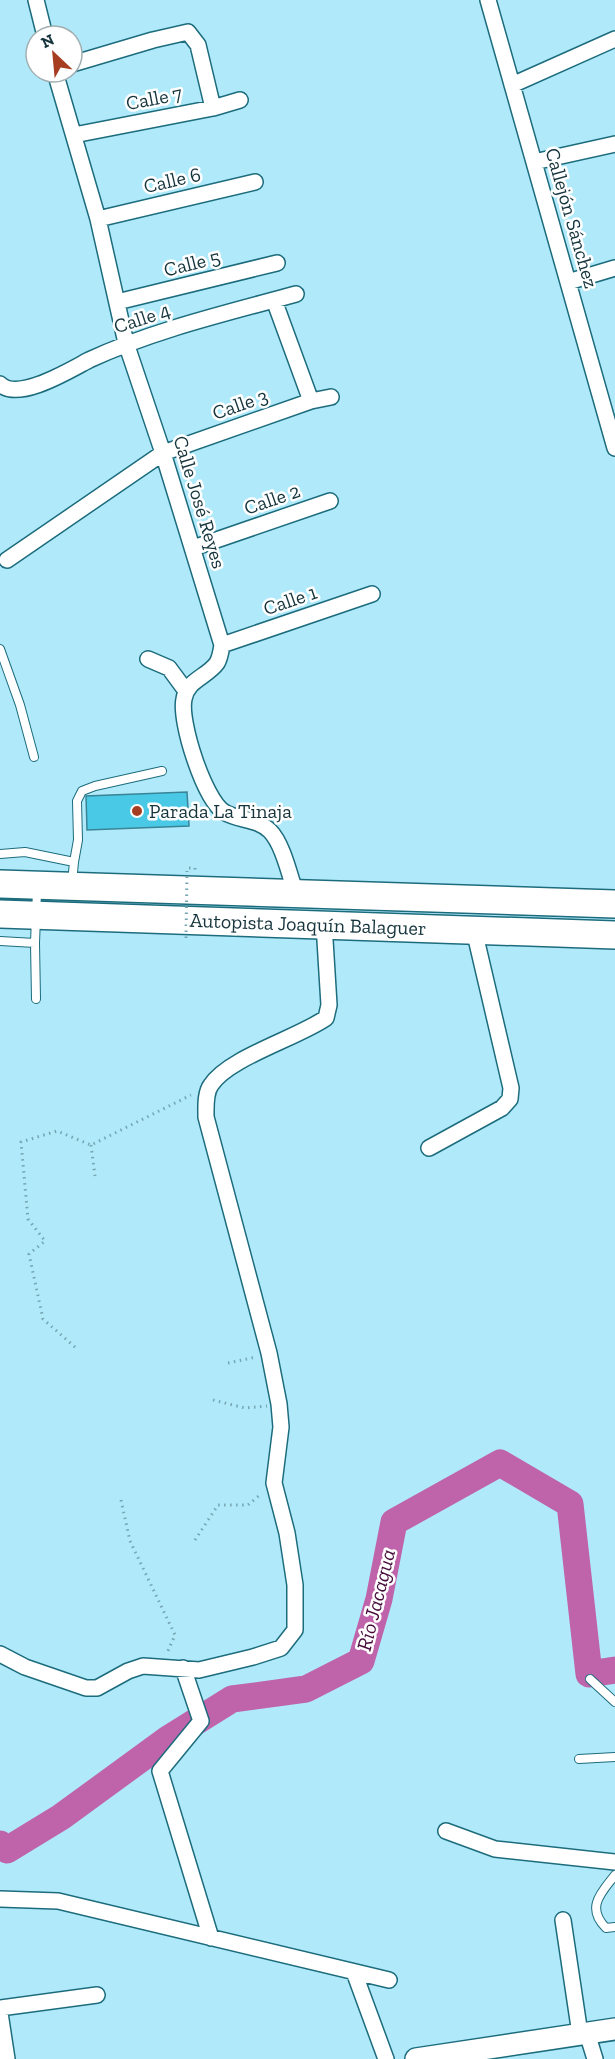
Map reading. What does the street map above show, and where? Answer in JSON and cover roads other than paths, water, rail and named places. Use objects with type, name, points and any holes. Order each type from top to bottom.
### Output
[{"type":"highway","name":"Autopista Joaquín Balaguer","points":[[0,884],[37,886],[73,875],[296,894],[615,904]]},
{"type":"highway","name":"Autopista Joaquín Balaguer","points":[[0,914],[615,935]]},
{"type":"main road","points":[[416,2059],[615,2029]]},
{"type":"street","points":[[36,0],[42,24]]},
{"type":"street","name":"Callejón Sánchez","points":[[488,0],[568,282],[608,393],[615,448]]},
{"type":"street","points":[[84,60],[188,32],[198,45],[213,108]]},
{"type":"street","points":[[512,85],[615,39]]},
{"type":"street","name":"Calle José Reyes","points":[[59,84],[98,219],[126,343],[163,453],[222,645]]},
{"type":"street","name":"Calle 7","points":[[74,135],[213,108],[240,100]]},
{"type":"street","points":[[534,162],[615,144]]},
{"type":"street","name":"Calle 6","points":[[98,219],[255,182]]},
{"type":"street","name":"Calle 5","points":[[117,302],[277,264]]},
{"type":"street","points":[[568,282],[615,268]]},
{"type":"street","name":"Calle 4","points":[[2,386],[20,390],[43,382],[126,343],[296,294]]},
{"type":"street","points":[[274,300],[311,401]]},
{"type":"street","name":"Calle 3","points":[[7,560],[163,453],[311,401],[331,397]]},
{"type":"street","name":"Calle 2","points":[[192,548],[330,501]]},
{"type":"street","name":"Calle 1","points":[[222,645],[372,594]]},
{"type":"street","points":[[222,645],[218,661],[193,682],[186,691],[183,701],[184,716],[202,781],[217,807],[227,814],[261,823],[272,832],[296,894]]},
{"type":"street","points":[[148,659],[169,668],[186,691]]},
{"type":"street","points":[[0,1654],[25,1667],[86,1688],[97,1688],[144,1666],[199,1670],[272,1651],[281,1648],[295,1630],[295,1585],[287,1533],[274,1483],[281,1427],[279,1404],[269,1353],[206,1117],[209,1087],[222,1072],[326,1018],[329,1005],[324,924]]},
{"type":"street","points":[[429,1148],[502,1108],[510,1099],[511,1088],[474,930]]},
{"type":"street","points":[[183,1668],[201,1721],[160,1771],[211,1938]]},
{"type":"street","points":[[446,1831],[495,1849],[615,1862]]},
{"type":"street","points":[[0,1899],[58,1901],[389,1980]]},
{"type":"street","points":[[563,1920],[583,2034],[595,2059]]},
{"type":"street","points":[[354,1972],[386,2059]]},
{"type":"street","points":[[7,2059],[0,2010],[97,1995]]},
{"type":"lane","points":[[0,649],[20,705],[34,757]]},
{"type":"lane","points":[[0,854],[25,852],[73,875],[78,840],[77,801],[81,791],[162,771]]},
{"type":"lane","points":[[36,999],[37,886]]},
{"type":"lane","points":[[0,941],[35,943]]},
{"type":"lane","points":[[590,1679],[615,1702]]},
{"type":"lane","points":[[579,1759],[615,1757]]},
{"type":"lane","points":[[615,1875],[600,1892],[597,1900],[597,1915],[606,1928],[615,1927]]},
{"type":"waterway","name":"Río Jacagua","points":[[0,1844],[7,1850],[61,1817],[168,1739],[232,1699],[306,1689],[361,1661],[379,1599],[394,1522],[500,1463],[570,1504],[589,1674],[615,1670]]},
{"type":"place","name":"Parada La Tinaja","points":[[137,811]]}]
